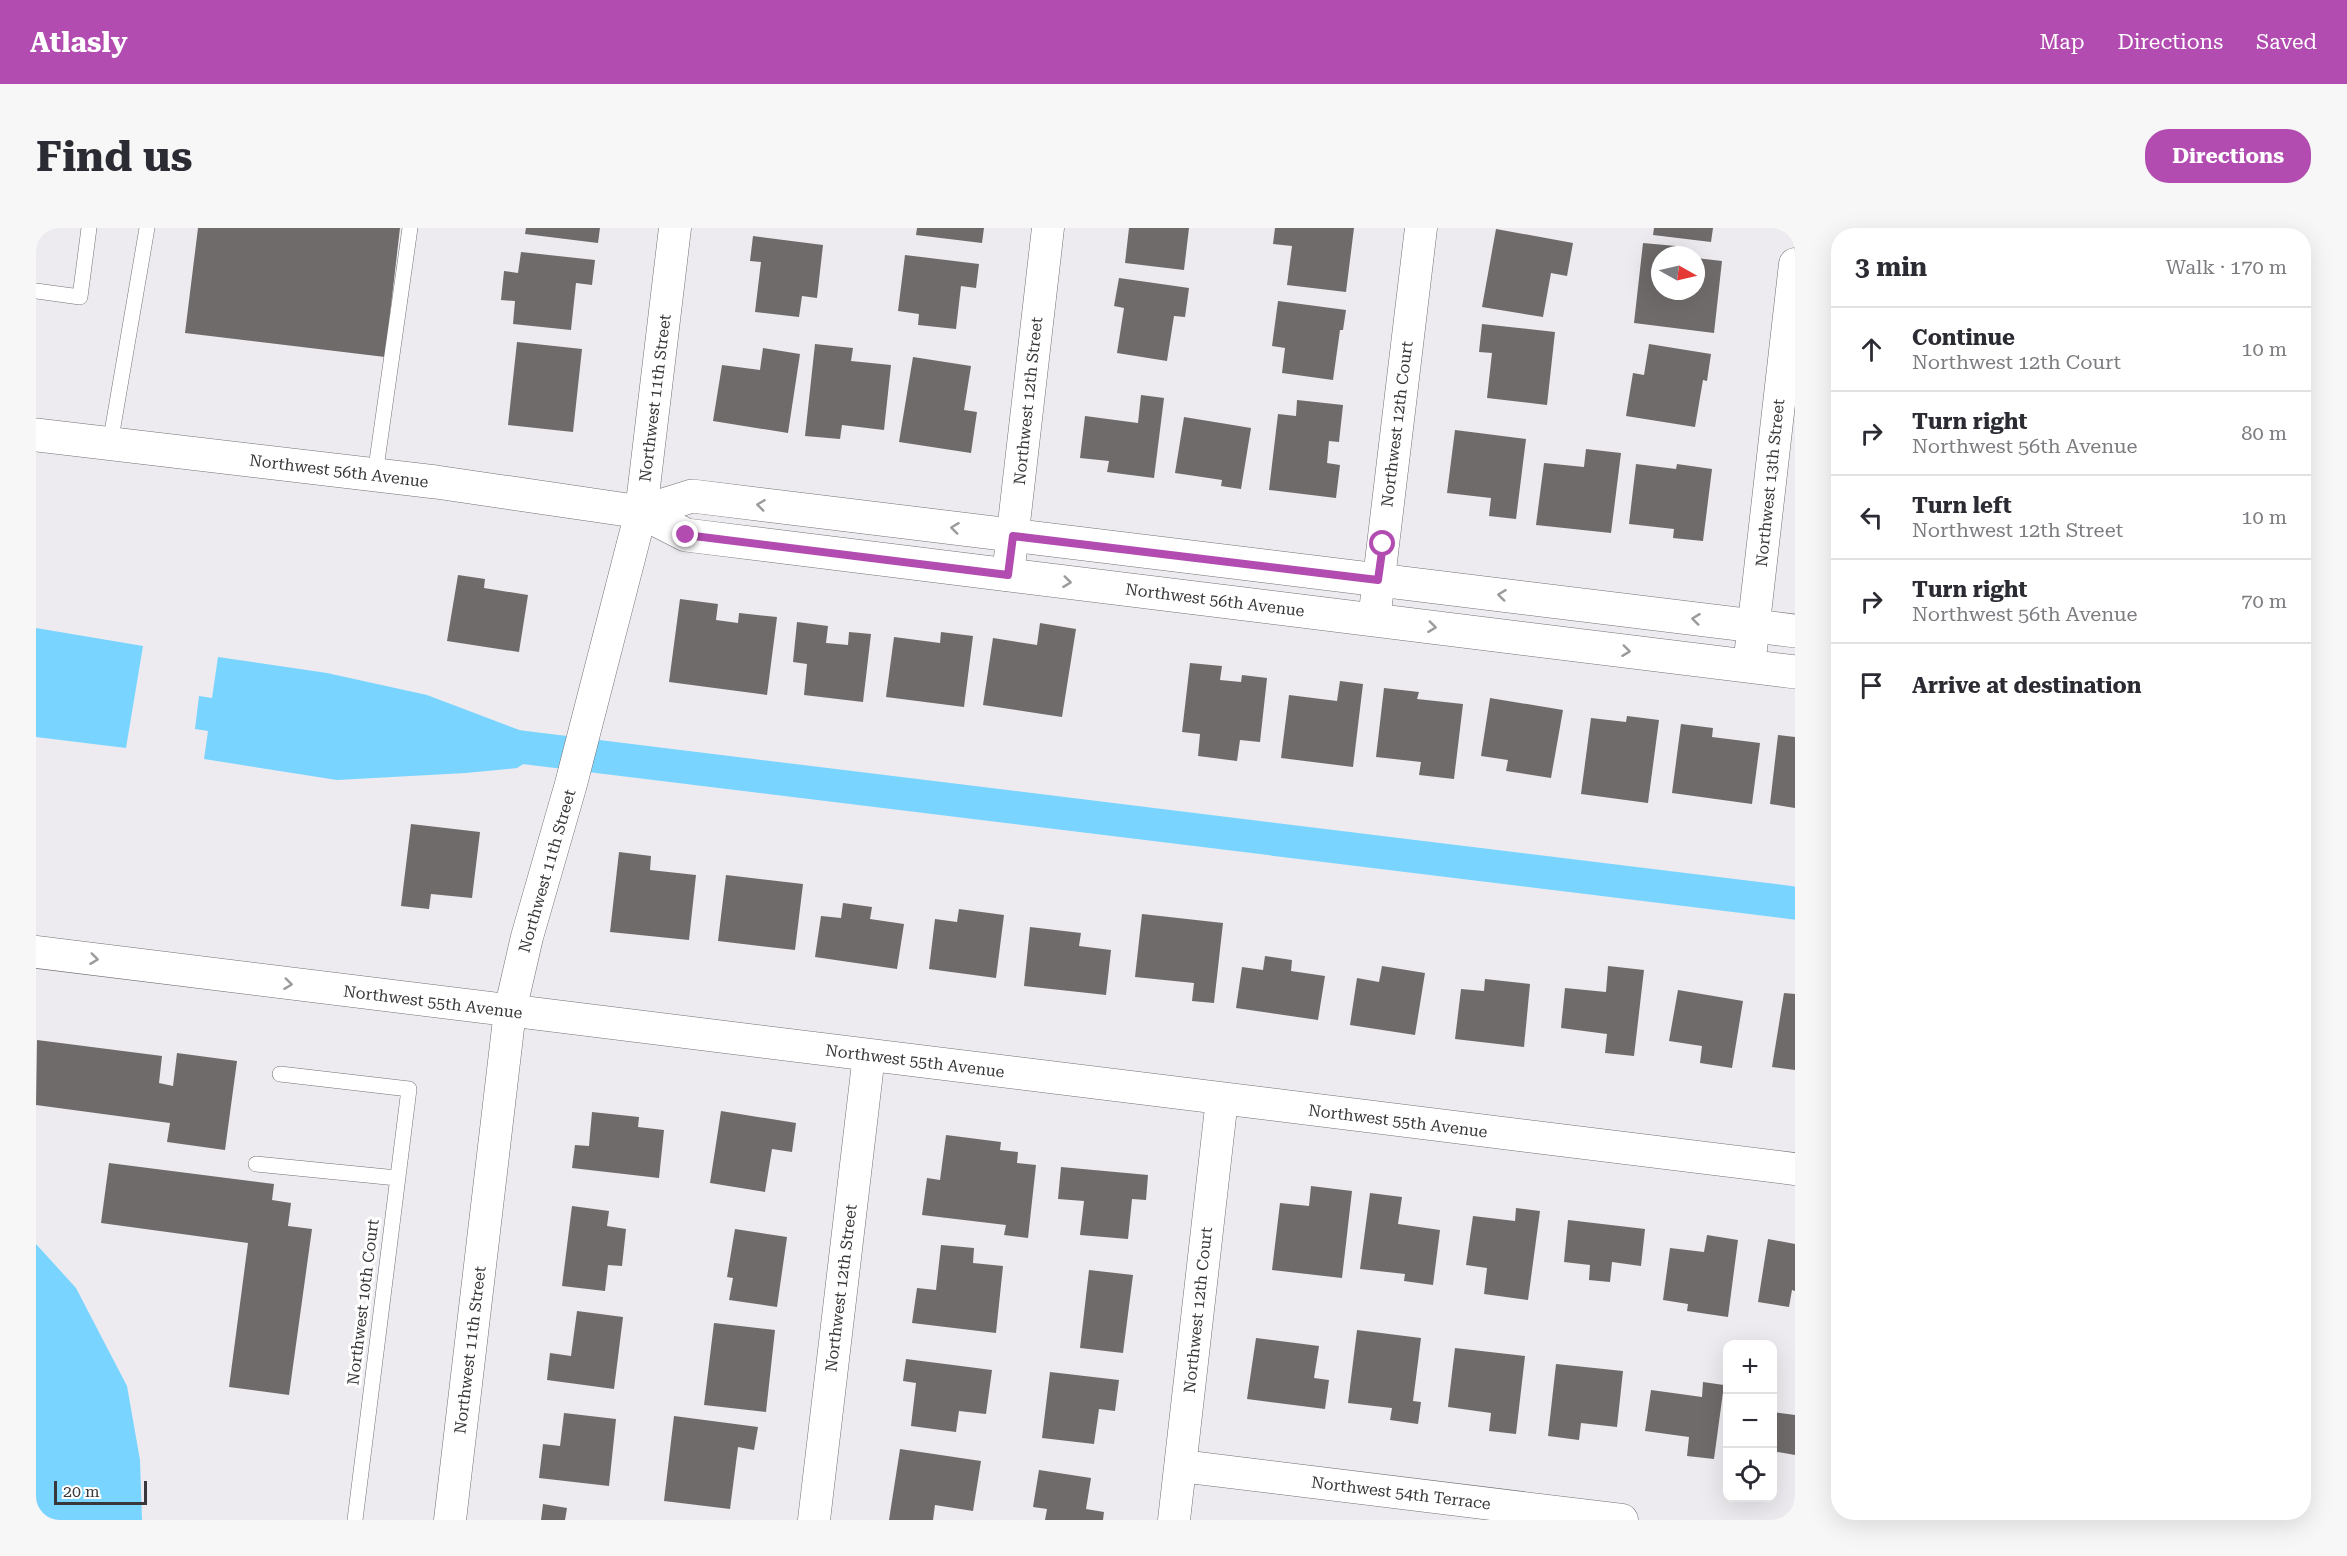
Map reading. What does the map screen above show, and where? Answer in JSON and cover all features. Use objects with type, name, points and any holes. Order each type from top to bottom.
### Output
[{"type":"street","name":"Northwest 11th Street","points":[[450,1520],[510,1011],[641,512],[675,228]]},
{"type":"street","name":"Northwest 12th Street","points":[[1008,575],[1048,228]]},
{"type":"street","name":"Northwest 12th Court","points":[[1374,620],[1421,228]]},
{"type":"street","name":"Northwest 13th Street","points":[[1749,666],[1795,264]]},
{"type":"street","name":"Northwest 56th Avenue","points":[[36,435],[375,475],[641,512],[686,535],[1795,672]]},
{"type":"street","name":"Northwest 56th Avenue","points":[[641,512],[692,496],[1795,631]]},
{"type":"street","name":"Northwest 55th Avenue","points":[[36,952],[1795,1169]]},
{"type":"street","name":"Northwest 12th Street","points":[[814,1520],[869,1055]]},
{"type":"street","name":"Northwest 12th Court","points":[[1173,1520],[1222,1099]]},
{"type":"street","name":"Northwest 54th Terrace","points":[[1181,1466],[1622,1520]]},
{"type":"lane","points":[[36,291],[80,297],[89,228]]},
{"type":"lane","points":[[110,444],[147,228]]},
{"type":"lane","points":[[375,475],[410,228]]},
{"type":"lane","name":"Northwest 10th Court","points":[[280,1074],[409,1089],[355,1520]]},
{"type":"lane","points":[[256,1164],[397,1179]]},
{"type":"water","points":[[36,628],[143,646],[126,748],[36,737]]},
{"type":"water","points":[[218,657],[327,673],[427,695],[522,731],[551,738],[557,746],[556,756],[547,762],[530,760],[517,768],[337,780],[204,759],[208,731],[195,729],[199,696],[212,698]]},
{"type":"water","points":[[36,1244],[76,1288],[127,1386],[140,1460],[142,1520],[36,1520]]},
{"type":"building","points":[[198,228],[400,228],[385,357],[185,333]]},
{"type":"building","points":[[526,228],[600,228],[598,243],[525,234]]},
{"type":"building","points":[[917,228],[984,228],[982,243],[916,235]]},
{"type":"building","points":[[1129,228],[1189,228],[1184,270],[1125,263]]},
{"type":"building","points":[[1275,228],[1354,228],[1346,292],[1287,285],[1292,246],[1273,244]]},
{"type":"building","points":[[1654,228],[1713,228],[1711,242],[1653,235]]},
{"type":"building","points":[[1496,229],[1573,243],[1567,276],[1551,273],[1543,317],[1482,307]]},
{"type":"building","points":[[753,236],[823,245],[817,298],[802,296],[799,317],[755,312],[761,262],[750,261]]},
{"type":"building","points":[[1643,243],[1676,246],[1651,246],[1651,300],[1705,300],[1705,259],[1722,261],[1714,333],[1634,323]]},
{"type":"building","points":[[521,252],[595,260],[592,285],[576,283],[571,330],[513,324],[515,301],[501,300],[504,271],[518,273]]},
{"type":"building","points":[[905,255],[979,264],[976,288],[961,286],[956,329],[918,325],[919,314],[898,311]]},
{"type":"building","points":[[1119,278],[1189,288],[1185,317],[1174,316],[1167,361],[1117,353],[1124,308],[1114,306]]},
{"type":"building","points":[[1278,301],[1346,310],[1343,330],[1340,330],[1333,380],[1282,373],[1285,348],[1272,346]]},
{"type":"building","points":[[1482,324],[1555,332],[1547,405],[1487,398],[1492,353],[1479,352]]},
{"type":"building","points":[[517,342],[582,349],[573,432],[508,425]]},
{"type":"building","points":[[815,344],[853,348],[851,361],[891,365],[884,430],[842,425],[840,439],[805,436]]},
{"type":"building","points":[[1649,344],[1711,354],[1707,381],[1703,380],[1695,427],[1626,416],[1633,373],[1644,375]]},
{"type":"building","points":[[763,348],[800,354],[788,433],[713,421],[722,365],[760,370]]},
{"type":"building","points":[[913,357],[971,366],[964,410],[977,412],[971,453],[899,442]]},
{"type":"building","points":[[1141,395],[1164,398],[1154,478],[1107,472],[1109,461],[1080,458],[1085,416],[1138,423]]},
{"type":"building","points":[[1297,400],[1343,405],[1339,442],[1329,441],[1327,463],[1340,465],[1336,498],[1269,490],[1278,414],[1296,416]]},
{"type":"building","points":[[1184,417],[1251,428],[1241,489],[1221,486],[1222,480],[1175,473]]},
{"type":"building","points":[[1455,430],[1526,439],[1516,519],[1489,516],[1491,498],[1447,493]]},
{"type":"building","points":[[1586,449],[1621,453],[1611,533],[1536,525],[1544,463],[1584,467]]},
{"type":"building","points":[[1636,464],[1676,469],[1677,464],[1712,469],[1703,541],[1673,538],[1674,529],[1629,524]]},
{"type":"building","points":[[458,575],[485,579],[484,588],[528,595],[519,652],[447,641]]},
{"type":"building","points":[[680,599],[718,604],[716,620],[738,623],[739,613],[777,617],[767,695],[669,682]]},
{"type":"building","points":[[797,622],[828,626],[826,643],[848,645],[849,632],[871,634],[863,702],[804,695],[807,664],[793,662]]},
{"type":"building","points":[[1040,623],[1076,629],[1062,717],[983,705],[993,638],[1037,645]]},
{"type":"building","points":[[941,632],[973,636],[964,707],[886,697],[894,637],[940,643]]},
{"type":"building","points":[[1190,663],[1222,666],[1220,680],[1241,682],[1242,675],[1267,678],[1260,742],[1240,740],[1237,761],[1198,756],[1200,734],[1182,732]]},
{"type":"building","points":[[1340,681],[1363,684],[1353,767],[1281,758],[1289,695],[1337,701]]},
{"type":"building","points":[[1384,688],[1419,692],[1417,699],[1463,704],[1454,779],[1419,775],[1421,762],[1376,757]]},
{"type":"building","points":[[1490,698],[1563,710],[1551,778],[1506,771],[1508,760],[1481,756]]},
{"type":"building","points":[[1627,716],[1659,720],[1648,803],[1581,794],[1591,718],[1626,722]]},
{"type":"building","points":[[1681,724],[1713,728],[1712,737],[1760,743],[1752,804],[1672,793]]},
{"type":"building","points":[[1778,735],[1795,737],[1795,808],[1770,804]]},
{"type":"building","points":[[411,824],[480,832],[472,898],[431,894],[429,909],[401,906]]},
{"type":"building","points":[[619,852],[651,856],[650,870],[696,875],[689,940],[610,932]]},
{"type":"building","points":[[726,875],[803,884],[795,950],[718,941]]},
{"type":"building","points":[[843,903],[872,907],[870,919],[904,924],[897,969],[815,957],[821,916],[841,918]]},
{"type":"building","points":[[959,909],[1004,915],[996,978],[929,969],[935,919],[957,922]]},
{"type":"building","points":[[1142,914],[1223,923],[1214,1003],[1192,1001],[1194,983],[1135,977]]},
{"type":"building","points":[[1030,927],[1081,933],[1079,946],[1111,950],[1106,995],[1024,986]]},
{"type":"building","points":[[1265,956],[1292,960],[1291,971],[1325,976],[1318,1020],[1236,1008],[1242,967],[1263,970]]},
{"type":"building","points":[[1382,966],[1425,973],[1415,1035],[1350,1025],[1357,978],[1379,982]]},
{"type":"building","points":[[1608,966],[1644,970],[1634,1056],[1605,1053],[1607,1034],[1561,1028],[1565,988],[1606,992]]},
{"type":"building","points":[[1485,979],[1530,984],[1524,1047],[1455,1039],[1461,989],[1484,991]]},
{"type":"building","points":[[1678,990],[1743,1001],[1732,1068],[1700,1063],[1702,1046],[1669,1041]]},
{"type":"building","points":[[1784,993],[1795,994],[1795,1070],[1772,1067]]},
{"type":"building","points":[[37,1040],[162,1056],[159,1083],[173,1086],[177,1053],[237,1061],[225,1150],[167,1142],[170,1123],[36,1105]]},
{"type":"building","points":[[721,1111],[796,1123],[792,1152],[772,1149],[765,1192],[710,1183]]},
{"type":"building","points":[[592,1112],[639,1117],[638,1127],[664,1130],[659,1178],[572,1168],[575,1145],[589,1146]]},
{"type":"building","points":[[946,1135],[1001,1142],[1000,1150],[1018,1152],[1017,1163],[1036,1165],[1028,1238],[1004,1235],[1006,1225],[922,1215],[927,1178],[940,1180]]},
{"type":"building","points":[[109,1163],[274,1184],[272,1200],[291,1203],[288,1226],[312,1229],[289,1395],[229,1387],[248,1243],[101,1223]]},
{"type":"building","points":[[1061,1167],[1148,1175],[1146,1200],[1132,1199],[1128,1239],[1080,1235],[1084,1201],[1058,1199]]},
{"type":"building","points":[[1311,1186],[1352,1191],[1342,1278],[1272,1270],[1280,1203],[1309,1206]]},
{"type":"building","points":[[1370,1193],[1402,1197],[1398,1224],[1440,1230],[1433,1285],[1404,1281],[1405,1274],[1360,1269]]},
{"type":"building","points":[[572,1206],[609,1211],[607,1226],[626,1229],[622,1266],[608,1265],[605,1291],[562,1286]]},
{"type":"building","points":[[1516,1208],[1540,1211],[1528,1300],[1484,1294],[1487,1268],[1466,1265],[1473,1216],[1515,1221]]},
{"type":"building","points":[[1568,1220],[1645,1229],[1641,1266],[1612,1262],[1610,1282],[1589,1280],[1590,1265],[1564,1262]]},
{"type":"building","points":[[735,1229],[787,1237],[777,1307],[729,1300],[733,1278],[727,1277]]},
{"type":"building","points":[[1707,1235],[1738,1240],[1728,1317],[1687,1311],[1688,1304],[1663,1300],[1670,1248],[1704,1252]]},
{"type":"building","points":[[1768,1239],[1795,1244],[1795,1291],[1792,1290],[1789,1307],[1758,1302]]},
{"type":"building","points":[[941,1245],[974,1248],[973,1263],[1003,1266],[996,1333],[912,1323],[917,1288],[936,1290]]},
{"type":"building","points":[[1089,1270],[1133,1275],[1123,1353],[1080,1348]]},
{"type":"building","points":[[577,1311],[623,1317],[614,1389],[547,1380],[550,1353],[571,1356]]},
{"type":"building","points":[[714,1323],[775,1330],[766,1412],[704,1405]]},
{"type":"building","points":[[1357,1330],[1421,1338],[1413,1401],[1421,1402],[1418,1424],[1390,1420],[1392,1408],[1348,1403]]},
{"type":"building","points":[[1256,1338],[1319,1346],[1314,1378],[1329,1380],[1325,1409],[1247,1399]]},
{"type":"building","points":[[1455,1348],[1525,1356],[1516,1434],[1489,1431],[1491,1413],[1448,1407]]},
{"type":"building","points":[[906,1359],[992,1370],[986,1414],[959,1411],[956,1432],[911,1426],[916,1383],[903,1381]]},
{"type":"building","points":[[1556,1364],[1623,1371],[1617,1427],[1581,1423],[1579,1440],[1548,1436]]},
{"type":"building","points":[[1050,1372],[1119,1380],[1115,1411],[1099,1409],[1094,1444],[1042,1438]]},
{"type":"building","points":[[1703,1382],[1723,1385],[1714,1459],[1687,1456],[1689,1437],[1645,1431],[1651,1390],[1702,1397]]},
{"type":"building","points":[[564,1413],[616,1419],[609,1486],[539,1478],[543,1444],[560,1446]]},
{"type":"building","points":[[1777,1413],[1795,1415],[1795,1455],[1777,1452]]},
{"type":"building","points":[[674,1416],[758,1427],[754,1450],[738,1447],[730,1509],[664,1501]]},
{"type":"building","points":[[900,1449],[981,1461],[973,1511],[935,1505],[933,1520],[889,1520]]},
{"type":"building","points":[[1039,1470],[1091,1478],[1086,1509],[1104,1512],[1103,1520],[1045,1520],[1047,1509],[1033,1507]]},
{"type":"building","points":[[543,1504],[567,1508],[565,1520],[541,1520]]},
{"type":"waterway","points":[[512,746],[1795,903]]},
{"type":"route","points":[[686,535],[1008,575],[1013,536],[1378,580],[1383,544]]}]
